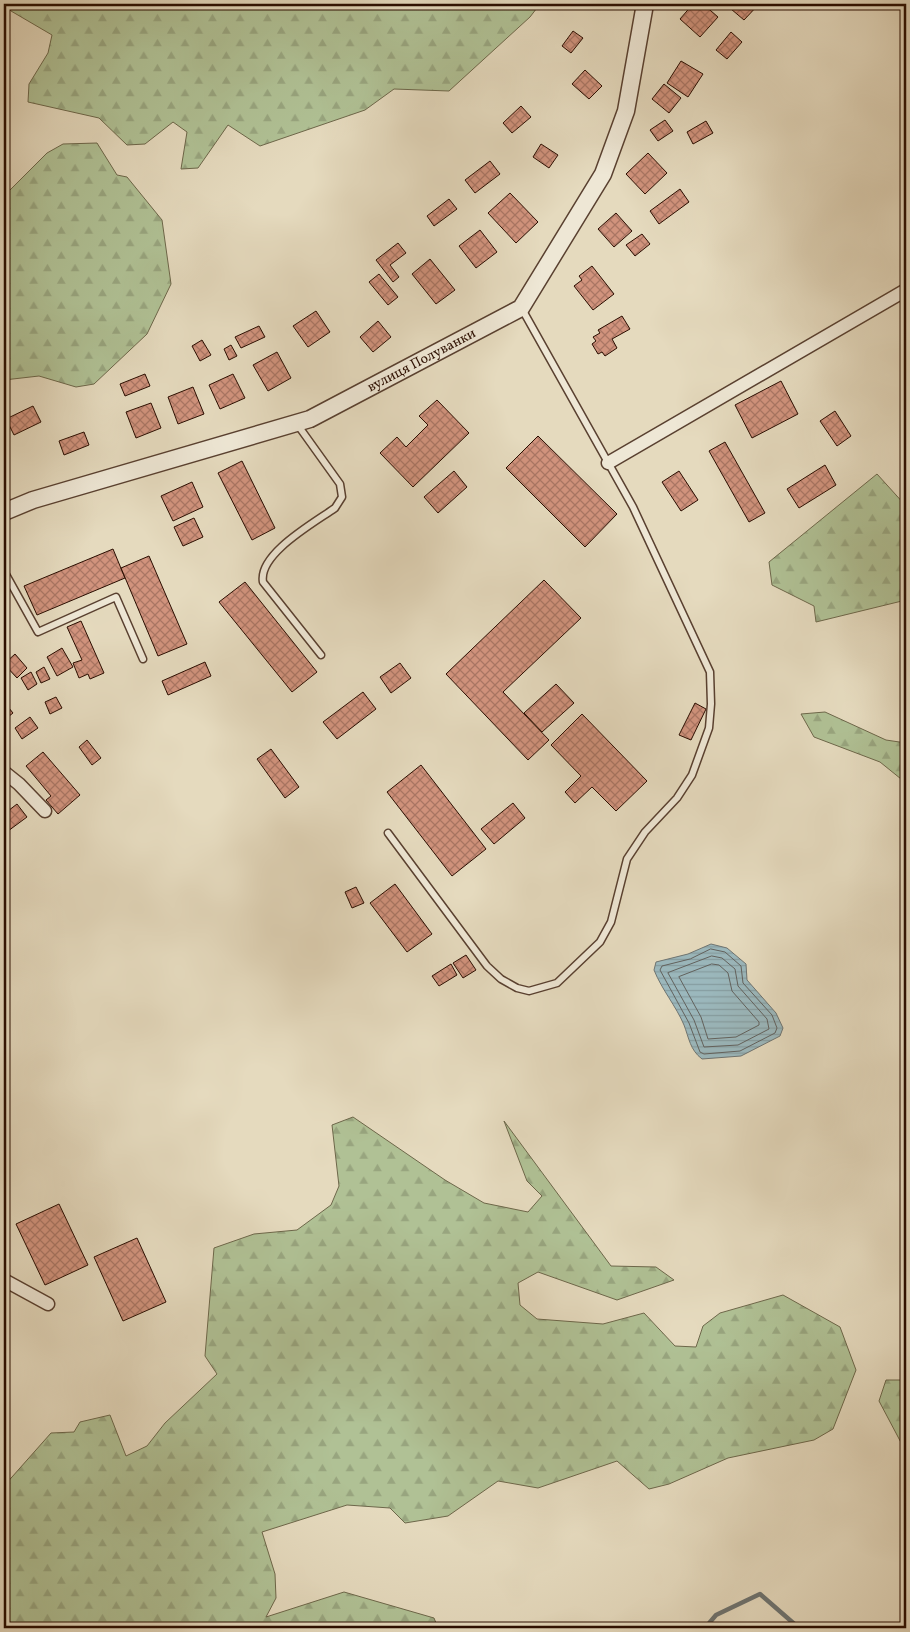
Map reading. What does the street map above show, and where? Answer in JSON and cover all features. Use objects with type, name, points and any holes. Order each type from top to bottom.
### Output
[{"type":"street","points":[[521,308],[603,174],[626,111],[645,4]]},
{"type":"street","points":[[608,463],[906,290]]},
{"type":"street","name":"вулиця Полуванки","points":[[4,512],[33,500],[310,419],[521,308]]},
{"type":"street","points":[[4,772],[19,784],[45,811]]},
{"type":"street","points":[[4,1280],[48,1304]]},
{"type":"lane","points":[[388,833],[487,966],[501,979],[517,988],[529,991],[556,983],[600,942],[611,922],[627,859],[645,832],[677,798],[692,775],[708,728],[710,672],[633,507],[521,308]]},
{"type":"lane","points":[[297,422],[340,484],[342,497],[335,508],[271,556],[261,574],[262,582],[320,655]]},
{"type":"lane","points":[[4,571],[38,632],[116,598],[143,660]]},
{"type":"green space","points":[[6,4],[540,4],[530,17],[449,91],[394,89],[365,110],[260,146],[228,125],[198,168],[181,169],[187,132],[173,122],[145,144],[127,145],[99,118],[28,102],[29,84],[48,53],[52,35],[11,11]]},
{"type":"green space","points":[[97,143],[117,175],[127,177],[162,220],[171,284],[147,334],[94,384],[76,387],[39,376],[4,380],[4,196],[47,153],[63,144]]},
{"type":"green space","points":[[877,474],[906,506],[906,600],[816,622],[814,606],[772,585],[769,562]]},
{"type":"green space","points":[[825,712],[886,740],[906,743],[906,783],[880,762],[814,737],[801,714]]},
{"type":"green space","points":[[353,1117],[445,1180],[484,1203],[528,1212],[542,1196],[527,1181],[504,1121],[611,1266],[656,1267],[674,1280],[617,1300],[538,1272],[518,1283],[520,1305],[537,1319],[603,1324],[644,1313],[675,1346],[696,1347],[703,1326],[720,1313],[783,1295],[840,1327],[856,1370],[833,1429],[814,1440],[728,1458],[669,1484],[649,1489],[617,1461],[538,1488],[498,1481],[448,1516],[405,1523],[390,1508],[347,1505],[262,1532],[275,1574],[276,1598],[266,1617],[344,1592],[434,1618],[438,1628],[4,1628],[4,1486],[51,1433],[74,1432],[80,1422],[110,1415],[126,1456],[147,1446],[165,1423],[217,1374],[205,1356],[214,1248],[254,1234],[297,1230],[331,1205],[339,1186],[332,1125]]},
{"type":"green space","points":[[886,1380],[906,1380],[906,1452],[879,1401]]},
{"type":"water","points":[[711,944],[727,948],[746,964],[747,980],[776,1013],[783,1028],[780,1036],[741,1056],[702,1059],[690,1044],[681,1018],[654,970],[656,962],[688,954]]},
{"type":"building","points":[[693,4],[703,4],[718,17],[700,37],[680,19]]},
{"type":"building","points":[[736,4],[759,4],[744,20],[731,9]]},
{"type":"building","points":[[573,31],[583,38],[571,53],[562,46]]},
{"type":"building","points":[[731,32],[742,42],[727,59],[716,50]]},
{"type":"building","points":[[681,61],[703,74],[688,97],[667,83]]},
{"type":"building","points":[[585,70],[602,86],[589,99],[572,84]]},
{"type":"building","points":[[664,84],[681,98],[669,113],[652,99]]},
{"type":"building","points":[[521,106],[531,117],[512,133],[503,123]]},
{"type":"building","points":[[665,120],[673,131],[658,141],[650,130]]},
{"type":"building","points":[[706,121],[713,133],[693,144],[687,132]]},
{"type":"building","points":[[541,144],[558,155],[549,168],[533,157]]},
{"type":"building","points":[[648,153],[667,173],[645,194],[626,174]]},
{"type":"building","points":[[490,161],[500,174],[475,193],[465,180]]},
{"type":"building","points":[[680,189],[689,202],[659,224],[650,211]]},
{"type":"building","points":[[510,193],[538,222],[516,243],[488,213]]},
{"type":"building","points":[[449,199],[457,209],[434,226],[427,216]]},
{"type":"building","points":[[616,213],[632,231],[614,247],[598,229]]},
{"type":"building","points":[[480,230],[497,252],[476,268],[459,246]]},
{"type":"building","points":[[642,234],[650,244],[635,256],[626,245]]},
{"type":"building","points":[[398,243],[406,253],[390,265],[399,277],[393,282],[376,260]]},
{"type":"building","points":[[430,259],[455,290],[436,304],[412,274]]},
{"type":"building","points":[[592,266],[614,294],[593,310],[574,286],[582,280],[579,276]]},
{"type":"building","points":[[379,274],[398,297],[388,305],[369,282]]},
{"type":"building","points":[[316,311],[330,332],[308,347],[293,326]]},
{"type":"building","points":[[622,316],[630,329],[612,339],[617,348],[605,356],[602,352],[598,354],[592,344],[596,341],[593,337],[600,333],[598,330]]},
{"type":"building","points":[[378,321],[391,337],[373,352],[360,337]]},
{"type":"building","points":[[259,326],[265,337],[241,348],[235,337]]},
{"type":"building","points":[[202,340],[211,355],[200,361],[192,346]]},
{"type":"building","points":[[231,345],[237,356],[229,360],[224,349]]},
{"type":"building","points":[[277,352],[291,378],[268,391],[253,365]]},
{"type":"building","points":[[145,374],[150,386],[125,396],[120,384]]},
{"type":"building","points":[[233,374],[245,398],[220,409],[209,385]]},
{"type":"building","points":[[781,381],[798,414],[752,438],[735,405]]},
{"type":"building","points":[[193,387],[204,414],[178,424],[168,397]]},
{"type":"building","points":[[437,400],[469,433],[413,487],[380,453],[397,437],[406,447],[428,425],[419,416]]},
{"type":"building","points":[[151,403],[161,428],[136,438],[126,412]]},
{"type":"building","points":[[33,406],[41,422],[14,435],[6,419]]},
{"type":"building","points":[[835,411],[851,436],[837,446],[820,421]]},
{"type":"building","points":[[84,432],[89,445],[64,455],[59,441]]},
{"type":"building","points":[[538,436],[617,514],[585,547],[506,468]]},
{"type":"building","points":[[725,442],[765,513],[749,522],[709,451]]},
{"type":"building","points":[[242,461],[275,528],[252,540],[218,473]]},
{"type":"building","points":[[825,465],[836,485],[799,508],[787,489]]},
{"type":"building","points":[[454,471],[467,487],[438,513],[424,497]]},
{"type":"building","points":[[679,471],[698,500],[681,511],[662,482]]},
{"type":"building","points":[[192,482],[203,507],[173,521],[161,496]]},
{"type":"building","points":[[194,518],[203,537],[183,546],[174,527]]},
{"type":"building","points":[[113,549],[125,578],[37,615],[24,586]]},
{"type":"building","points":[[149,556],[187,644],[158,656],[121,568]]},
{"type":"building","points":[[544,580],[581,618],[503,692],[549,740],[528,760],[446,674]]},
{"type":"building","points":[[245,582],[317,672],[292,692],[219,602]]},
{"type":"building","points":[[81,621],[104,673],[90,679],[88,674],[79,678],[73,663],[82,660],[67,627]]},
{"type":"building","points":[[62,648],[73,667],[57,676],[47,657]]},
{"type":"building","points":[[15,654],[27,668],[17,678],[4,664]]},
{"type":"building","points":[[205,662],[211,676],[168,695],[162,681]]},
{"type":"building","points":[[400,663],[411,678],[391,693],[380,677]]},
{"type":"building","points":[[44,667],[50,679],[41,683],[36,672]]},
{"type":"building","points":[[31,672],[37,684],[28,690],[21,678]]},
{"type":"building","points":[[556,684],[574,703],[542,732],[524,713]]},
{"type":"building","points":[[363,692],[376,709],[337,739],[323,722]]},
{"type":"building","points":[[56,697],[62,708],[50,714],[45,702]]},
{"type":"building","points":[[4,702],[13,713],[4,720]]},
{"type":"building","points":[[695,703],[706,709],[691,740],[679,735]]},
{"type":"building","points":[[582,714],[647,781],[616,811],[592,787],[575,803],[565,792],[581,776],[551,745]]},
{"type":"building","points":[[30,717],[38,728],[22,739],[15,728]]},
{"type":"building","points":[[87,740],[101,758],[92,765],[79,747]]},
{"type":"building","points":[[271,749],[299,787],[285,798],[257,759]]},
{"type":"building","points":[[43,752],[80,795],[58,814],[46,800],[51,796],[26,766]]},
{"type":"building","points":[[421,765],[486,849],[452,876],[387,792]]},
{"type":"building","points":[[513,803],[525,818],[494,844],[481,829]]},
{"type":"building","points":[[17,804],[27,817],[4,834],[4,814]]},
{"type":"building","points":[[395,884],[432,934],[407,952],[370,903]]},
{"type":"building","points":[[356,887],[364,903],[352,908],[345,892]]},
{"type":"building","points":[[466,955],[476,970],[463,978],[453,963]]},
{"type":"building","points":[[451,964],[457,975],[439,986],[432,976]]},
{"type":"building","points":[[59,1204],[88,1265],[45,1285],[16,1224]]},
{"type":"building","points":[[137,1238],[166,1302],[123,1321],[94,1257]]},
{"type":"waterway","points":[[705,1628],[716,1615],[760,1594],[799,1628]]}]
